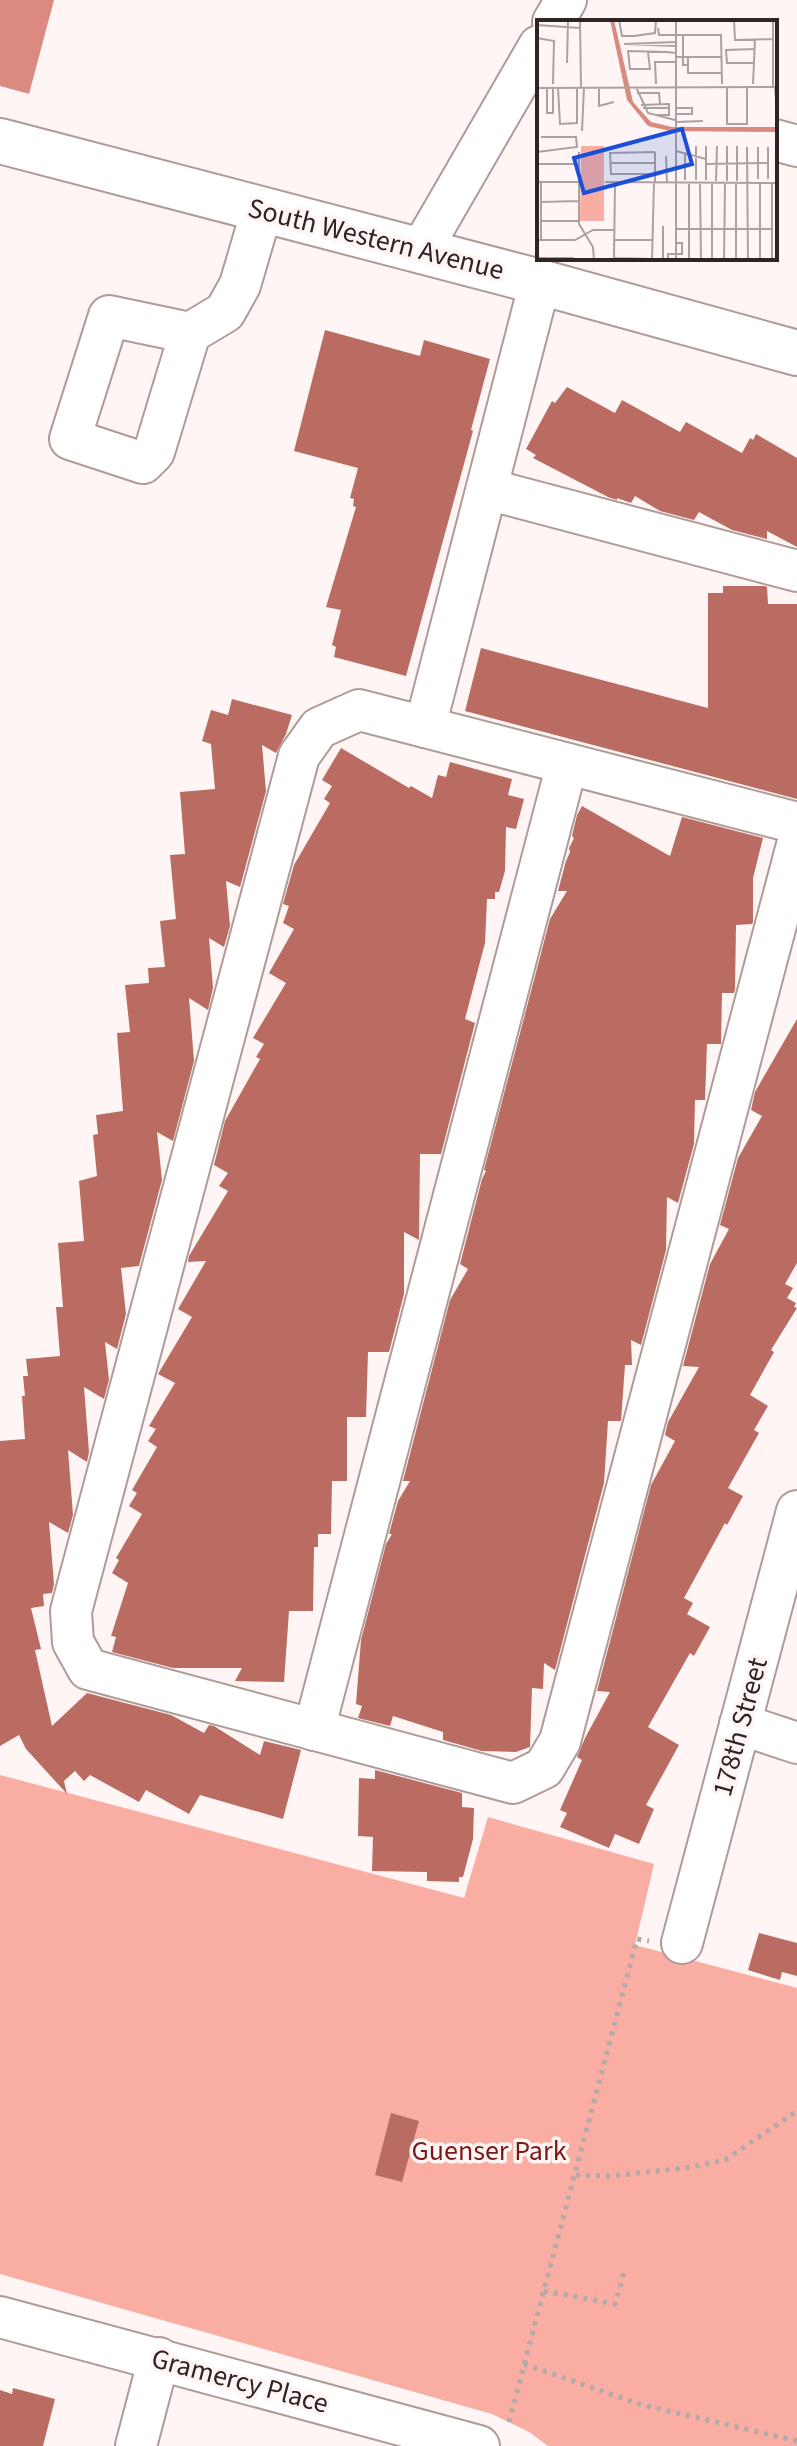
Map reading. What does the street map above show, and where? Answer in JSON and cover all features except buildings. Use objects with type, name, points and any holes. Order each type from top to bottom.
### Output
[{"type":"main road","name":"South Western Avenue","points":[[12,145],[421,250],[797,353]]},
{"type":"street","points":[[554,20],[566,0]]},
{"type":"street","points":[[421,250],[534,65]]},
{"type":"street","points":[[777,141],[797,146]]},
{"type":"street","points":[[190,333],[225,312],[240,285],[262,210]]},
{"type":"street","points":[[425,727],[540,282]]},
{"type":"street","points":[[487,489],[797,571]]},
{"type":"street","points":[[797,823],[359,710],[319,728],[299,756],[71,1611],[73,1642],[88,1669],[513,1783],[544,1768],[560,1741],[797,845]]},
{"type":"street","points":[[314,1730],[567,764]]},
{"type":"street","name":"178th Street","points":[[666,1942],[740,1724],[797,1511]]},
{"type":"street","points":[[740,1724],[797,1743]]},
{"type":"street","name":"Gramercy Place","points":[[0,2317],[159,2358],[494,2434]]},
{"type":"street","points":[[136,2446],[159,2358]]},
{"type":"path","points":[[494,2434],[524,2364],[637,1939],[666,1942]]},
{"type":"path","points":[[576,2175],[609,2176],[685,2168],[725,2160],[797,2111]]},
{"type":"path","points":[[544,2291],[615,2304],[625,2269]]},
{"type":"path","points":[[524,2364],[639,2404],[797,2441]]},
{"type":"green space","name":"Guenser Park","points":[[0,1775],[464,1898],[488,1817],[654,1864],[635,1945],[797,1988],[797,2446],[548,2446],[529,2432],[492,2414],[0,2274]]},
{"type":"shaded area","points":[[0,0],[54,0],[0,203]]},
{"type":"pier","points":[[0,86],[33,95],[4,204],[0,207]]}]
